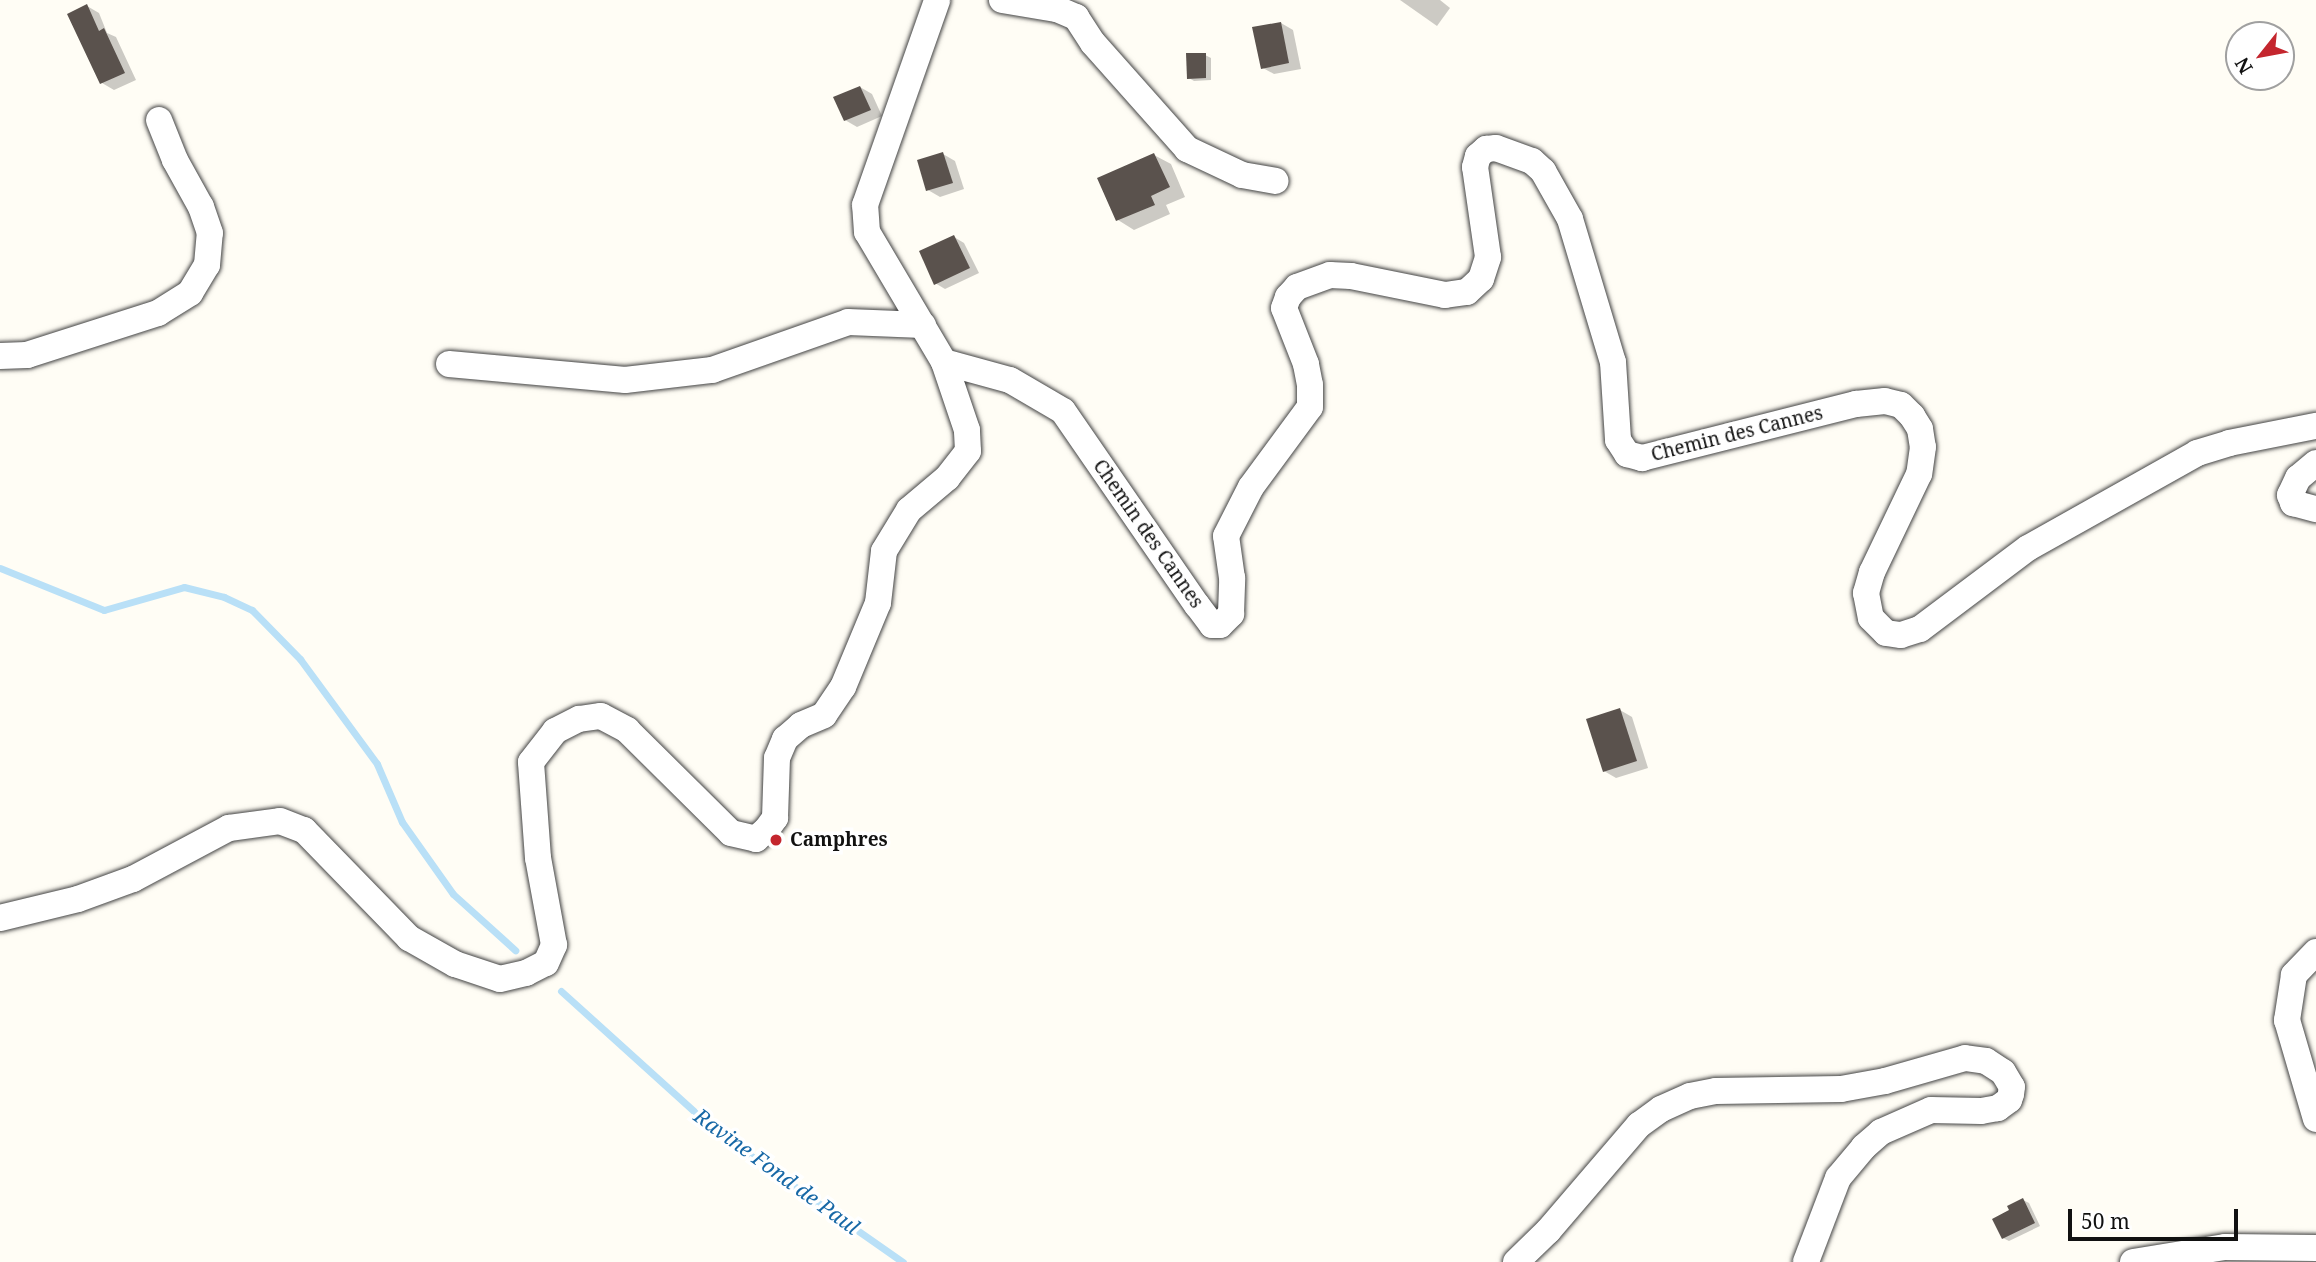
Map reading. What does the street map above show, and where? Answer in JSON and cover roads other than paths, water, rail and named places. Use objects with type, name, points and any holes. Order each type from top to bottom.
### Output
[{"type":"street","points":[[0,918],[78,899],[134,879],[229,828],[280,821],[304,830],[409,938],[455,964],[500,979],[526,973],[546,963],[554,945],[538,858],[531,762],[555,731],[579,719],[601,716],[627,730],[731,833],[756,839],[767,830],[775,818],[777,758],[785,740],[801,725],[824,715],[843,687],[878,603],[884,551],[909,510],[947,478],[968,451],[967,430],[944,362],[867,232],[865,205],[937,0]]},
{"type":"street","points":[[1002,0],[1057,9],[1076,17],[1093,43],[1186,149],[1242,175],[1275,181]]},
{"type":"street","points":[[0,356],[27,355],[158,313],[190,293],[207,265],[211,233],[201,207],[175,160],[159,120]]},
{"type":"street","name":"Chemin des Cannes","points":[[944,362],[1010,380],[1063,411],[1212,625],[1220,625],[1231,614],[1232,578],[1226,536],[1251,487],[1310,407],[1306,364],[1284,308],[1288,297],[1297,287],[1330,275],[1351,276],[1445,295],[1467,292],[1481,279],[1488,257],[1475,167],[1478,156],[1486,149],[1496,148],[1532,161],[1543,171],[1570,219],[1614,362],[1618,440],[1627,454],[1642,458],[1856,404],[1885,401],[1900,405],[1912,416],[1920,429],[1923,447],[1919,474],[1872,572],[1866,593],[1871,618],[1886,633],[1901,635],[1920,629],[2028,548],[2197,453],[2228,443],[2316,426]]},
{"type":"street","points":[[449,364],[625,380],[712,370],[848,323],[923,325]]},
{"type":"street","points":[[2316,463],[2298,478],[2290,495],[2293,503],[2316,509]]},
{"type":"street","points":[[2316,952],[2294,975],[2287,1020],[2316,1119]]},
{"type":"street","points":[[1516,1262],[1548,1231],[1639,1125],[1661,1109],[1690,1096],[1716,1091],[1841,1089],[1885,1081],[1965,1058],[1986,1061],[2003,1072],[2012,1087],[2010,1100],[1998,1108],[1981,1111],[1931,1110],[1881,1132],[1864,1147],[1838,1178],[1806,1262]]},
{"type":"street","points":[[2133,1262],[2225,1247],[2316,1248]]},
{"type":"waterway","name":"Ravine Fond de Paul","points":[[0,568],[104,610],[184,587],[224,597],[252,610],[300,659],[377,764],[402,822],[453,894],[515,950]]},
{"type":"waterway","name":"Ravine Fond de Paul","points":[[561,991],[717,1132],[903,1262]]},
{"type":"place","name":"Camphres","points":[[776,840]]}]
